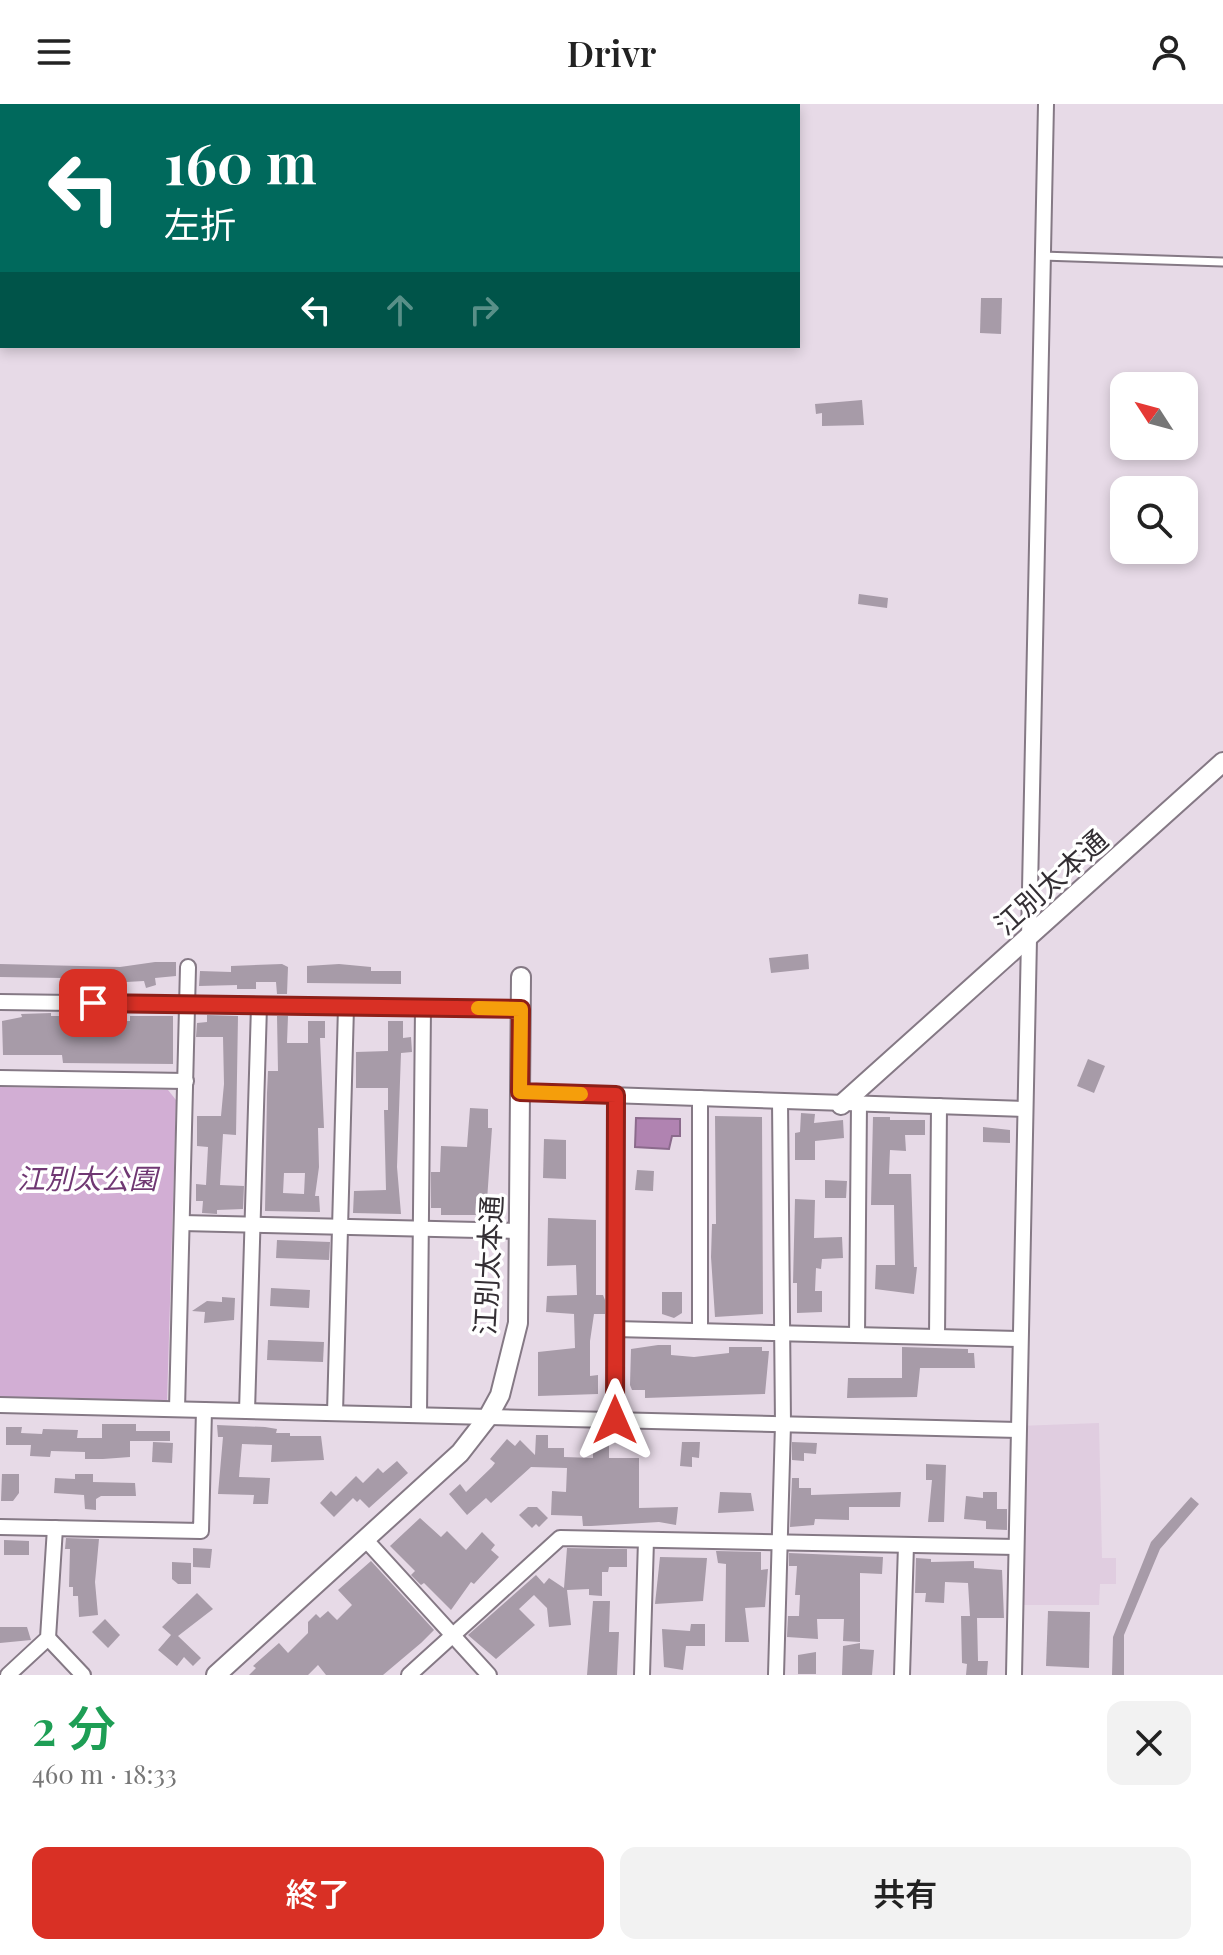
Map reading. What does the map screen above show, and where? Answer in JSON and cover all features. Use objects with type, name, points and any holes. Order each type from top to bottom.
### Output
[{"type":"street","points":[[1014,1675],[1046,104]]},
{"type":"street","name":"江別太本通","points":[[850,1104],[1223,762]]},
{"type":"street","points":[[177,1409],[188,967]]},
{"type":"street","name":"江別太本通","points":[[216,1675],[460,1453],[488,1417],[500,1395],[518,1323],[521,977]]},
{"type":"street","points":[[0,1002],[521,1009]]},
{"type":"street","points":[[247,1411],[259,1006]]},
{"type":"street","points":[[335,1413],[346,1007]]},
{"type":"street","points":[[419,1415],[423,1008]]},
{"type":"street","points":[[0,1078],[186,1081]]},
{"type":"street","points":[[520,1092],[1025,1109]]},
{"type":"street","points":[[615,1420],[616,1095]]},
{"type":"street","points":[[700,1098],[700,1331]]},
{"type":"street","points":[[776,1675],[783,1424],[780,1101]]},
{"type":"street","points":[[850,1104],[857,1335]]},
{"type":"street","points":[[937,1337],[939,1106]]},
{"type":"street","points":[[182,1223],[519,1231]]},
{"type":"street","points":[[615,1329],[1020,1339]]},
{"type":"street","points":[[0,1405],[1018,1430]]},
{"type":"street","points":[[0,1527],[201,1531],[204,1410]]},
{"type":"street","points":[[8,1675],[48,1638],[55,1528]]},
{"type":"street","points":[[409,1675],[560,1538],[1016,1547]]},
{"type":"street","points":[[365,1539],[489,1675]]},
{"type":"street","points":[[642,1675],[646,1540]]},
{"type":"street","points":[[902,1675],[906,1545]]},
{"type":"street","points":[[48,1638],[83,1675]]},
{"type":"lane","points":[[1042,256],[1223,262]]},
{"type":"shaded area","points":[[636,1118],[680,1119],[680,1136],[672,1136],[669,1149],[635,1147]]},
{"type":"shaded area","points":[[1099,1423],[1102,1558],[1116,1558],[1116,1584],[1100,1584],[1099,1605],[1024,1605],[1018,1426]]},
{"type":"green space","name":"江別太公園","points":[[0,1087],[168,1090],[176,1100],[167,1403],[0,1398]]},
{"type":"building","points":[[981,298],[1002,298],[1001,334],[980,333]]},
{"type":"building","points":[[862,400],[864,425],[822,426],[822,413],[816,414],[815,404]]},
{"type":"building","points":[[859,594],[888,598],[887,608],[858,604]]},
{"type":"building","points":[[808,954],[809,969],[771,973],[769,958]]},
{"type":"building","points":[[176,962],[176,976],[155,978],[156,985],[146,988],[144,981],[126,982],[126,979],[0,977],[0,964],[120,967]]},
{"type":"building","points":[[282,964],[288,967],[287,994],[277,994],[276,982],[256,982],[256,989],[237,989],[237,985],[199,986],[200,971],[231,972],[231,966]]},
{"type":"building","points":[[339,964],[371,967],[371,971],[401,971],[401,984],[307,983],[307,966]]},
{"type":"building","points":[[51,1013],[51,1016],[74,1016],[74,1022],[130,1021],[130,1016],[173,1016],[173,1064],[63,1063],[62,1055],[3,1055],[2,1021],[22,1017],[21,1014]]},
{"type":"building","points":[[207,1015],[238,1016],[236,1135],[223,1134],[220,1185],[244,1186],[243,1209],[217,1210],[217,1214],[202,1213],[203,1201],[196,1201],[196,1184],[206,1185],[208,1147],[197,1146],[197,1116],[221,1116],[224,1084],[223,1037],[196,1037],[197,1023],[207,1022]]},
{"type":"building","points":[[277,1016],[288,1016],[287,1043],[308,1043],[308,1021],[325,1021],[325,1038],[320,1038],[324,1128],[318,1128],[319,1167],[315,1196],[319,1196],[320,1212],[265,1211],[268,1071],[278,1071]],"holes":[[[284,1173],[305,1173],[304,1194],[283,1193]]]},
{"type":"building","points":[[388,1021],[403,1021],[403,1038],[411,1037],[412,1052],[401,1053],[397,1167],[401,1214],[353,1213],[354,1191],[386,1190],[384,1110],[388,1110],[388,1088],[356,1088],[356,1052],[388,1051]]},
{"type":"building","points":[[1088,1059],[1105,1066],[1094,1093],[1077,1086]]},
{"type":"building","points":[[470,1108],[488,1109],[488,1128],[492,1128],[486,1215],[441,1215],[441,1208],[431,1208],[431,1172],[440,1172],[441,1146],[467,1147]]},
{"type":"building","points":[[801,1113],[815,1114],[814,1123],[843,1120],[844,1138],[815,1141],[815,1160],[795,1160],[795,1133],[800,1132]]},
{"type":"building","points":[[715,1116],[762,1117],[763,1314],[715,1317],[711,1257],[712,1224],[716,1224]]},
{"type":"building","points":[[873,1117],[925,1120],[925,1135],[905,1135],[906,1151],[890,1150],[889,1174],[911,1174],[914,1267],[917,1267],[914,1294],[875,1289],[876,1265],[895,1265],[894,1205],[871,1205]]},
{"type":"building","points":[[983,1127],[1010,1130],[1010,1143],[983,1142]]},
{"type":"building","points":[[544,1139],[566,1140],[566,1179],[543,1178]]},
{"type":"building","points":[[637,1170],[654,1171],[653,1191],[635,1190]]},
{"type":"building","points":[[825,1180],[847,1181],[846,1198],[825,1198]]},
{"type":"building","points":[[795,1199],[815,1200],[814,1238],[842,1237],[843,1258],[822,1259],[821,1269],[816,1268],[815,1291],[822,1291],[822,1312],[797,1313],[797,1283],[793,1283]]},
{"type":"building","points":[[548,1218],[596,1220],[596,1295],[603,1295],[605,1300],[605,1314],[594,1314],[590,1341],[590,1376],[598,1375],[598,1394],[538,1396],[538,1352],[575,1348],[574,1314],[546,1312],[547,1296],[577,1295],[576,1265],[547,1266]]},
{"type":"building","points":[[277,1240],[330,1242],[329,1260],[276,1258]]},
{"type":"building","points":[[271,1288],[310,1290],[309,1308],[270,1306]]},
{"type":"building","points":[[662,1292],[682,1292],[682,1313],[674,1318],[662,1314]]},
{"type":"building","points":[[222,1297],[235,1298],[234,1320],[204,1323],[205,1312],[192,1311],[207,1301],[222,1302]]},
{"type":"building","points":[[268,1340],[324,1342],[323,1362],[267,1360]]},
{"type":"building","points":[[671,1345],[671,1355],[694,1357],[729,1353],[729,1347],[762,1347],[762,1351],[769,1351],[765,1394],[645,1398],[645,1390],[632,1390],[630,1385],[631,1349]]},
{"type":"building","points":[[902,1347],[968,1349],[968,1353],[974,1353],[975,1368],[920,1368],[917,1397],[847,1398],[848,1378],[902,1378]]},
{"type":"building","points":[[102,1424],[136,1424],[136,1431],[170,1431],[170,1441],[130,1441],[130,1457],[103,1459],[85,1459],[85,1452],[51,1451],[50,1457],[30,1456],[31,1445],[6,1445],[6,1427],[22,1427],[21,1433],[42,1434],[43,1429],[78,1430],[77,1438],[102,1438]]},
{"type":"building","points":[[217,1425],[265,1427],[277,1429],[276,1433],[290,1433],[290,1436],[321,1436],[324,1460],[271,1462],[272,1445],[242,1444],[239,1477],[270,1478],[268,1504],[253,1504],[254,1495],[218,1494],[223,1437],[218,1437]]},
{"type":"building","points":[[536,1435],[548,1435],[548,1448],[564,1448],[564,1457],[593,1458],[593,1435],[609,1435],[609,1458],[639,1458],[639,1508],[678,1507],[676,1525],[659,1522],[583,1526],[582,1516],[551,1515],[552,1491],[566,1492],[567,1468],[531,1467],[491,1503],[486,1498],[467,1515],[449,1494],[460,1484],[466,1492],[492,1467],[495,1463],[490,1459],[507,1439],[515,1446],[520,1440],[535,1455]]},
{"type":"building","points":[[153,1442],[173,1443],[172,1463],[152,1462]]},
{"type":"building","points":[[682,1442],[700,1442],[699,1458],[692,1457],[692,1467],[680,1466]]},
{"type":"building","points":[[792,1442],[817,1443],[816,1454],[804,1453],[804,1461],[792,1460]]},
{"type":"building","points":[[397,1461],[408,1473],[369,1508],[360,1499],[357,1502],[353,1498],[334,1517],[320,1503],[331,1491],[336,1496],[356,1476],[363,1483],[378,1468],[383,1473]]},
{"type":"building","points":[[926,1464],[946,1465],[944,1522],[928,1522],[932,1480],[926,1480]]},
{"type":"building","points":[[2,1474],[19,1474],[19,1493],[13,1501],[1,1501]]},
{"type":"building","points":[[75,1474],[93,1474],[93,1482],[135,1483],[136,1496],[101,1496],[96,1499],[96,1510],[85,1509],[84,1495],[54,1493],[55,1478],[75,1479]]},
{"type":"building","points":[[792,1478],[799,1478],[799,1488],[811,1488],[811,1495],[901,1492],[900,1507],[849,1507],[849,1520],[815,1519],[814,1525],[790,1527]]},
{"type":"building","points":[[720,1492],[751,1493],[754,1511],[718,1513]]},
{"type":"building","points":[[983,1492],[997,1492],[997,1509],[1007,1509],[1007,1530],[986,1529],[986,1521],[964,1519],[966,1496],[983,1498]]},
{"type":"building","points":[[1191,1497],[1199,1504],[1160,1549],[1124,1635],[1124,1675],[1112,1675],[1113,1637],[1151,1542]]},
{"type":"building","points":[[528,1507],[537,1507],[548,1518],[539,1527],[536,1524],[532,1528],[519,1515]]},
{"type":"building","points":[[420,1518],[441,1537],[447,1531],[466,1550],[482,1532],[495,1545],[491,1550],[499,1557],[474,1584],[471,1582],[451,1610],[424,1583],[421,1585],[411,1575],[415,1571],[390,1546]]},
{"type":"building","points":[[66,1538],[99,1539],[95,1582],[98,1615],[79,1617],[78,1596],[73,1596],[73,1587],[69,1587],[70,1549],[65,1549]]},
{"type":"building","points":[[4,1540],[29,1541],[29,1555],[4,1555]]},
{"type":"building","points":[[193,1548],[212,1549],[210,1568],[193,1567]]},
{"type":"building","points":[[567,1548],[627,1549],[627,1567],[609,1567],[608,1572],[602,1572],[602,1596],[589,1595],[589,1589],[567,1590],[571,1625],[549,1627],[547,1608],[534,1595],[519,1609],[535,1625],[496,1659],[468,1635],[536,1575],[544,1584],[549,1578],[564,1588]]},
{"type":"building","points":[[716,1551],[761,1552],[761,1570],[768,1569],[765,1607],[745,1608],[749,1642],[725,1642],[726,1564],[718,1563]]},
{"type":"building","points":[[789,1553],[883,1557],[882,1574],[860,1573],[860,1642],[843,1641],[844,1619],[817,1619],[818,1639],[787,1637],[788,1616],[799,1616],[800,1595],[795,1595],[797,1566],[789,1566]]},
{"type":"building","points":[[660,1557],[707,1558],[703,1601],[655,1604]]},
{"type":"building","points":[[916,1558],[931,1559],[931,1562],[974,1561],[974,1568],[1002,1570],[1004,1618],[977,1618],[978,1661],[988,1661],[987,1675],[966,1675],[967,1664],[962,1663],[961,1616],[970,1616],[968,1583],[945,1582],[944,1603],[925,1602],[926,1593],[915,1593]]},
{"type":"building","points":[[371,1561],[434,1630],[421,1643],[383,1675],[326,1675],[318,1665],[308,1675],[249,1675],[256,1668],[253,1666],[279,1643],[288,1653],[308,1633],[308,1622],[316,1614],[320,1618],[328,1611],[337,1620],[352,1605],[338,1590]]},
{"type":"building","points":[[172,1562],[191,1563],[191,1584],[178,1584],[172,1579]]},
{"type":"building","points":[[197,1593],[213,1609],[178,1636],[201,1658],[193,1666],[184,1657],[177,1666],[158,1650],[171,1635],[162,1627]]},
{"type":"building","points":[[593,1601],[610,1601],[609,1632],[619,1632],[617,1675],[587,1675]]},
{"type":"building","points":[[1048,1611],[1090,1612],[1089,1668],[1046,1666]]},
{"type":"building","points":[[105,1619],[120,1635],[108,1648],[92,1632]]},
{"type":"building","points":[[691,1624],[705,1624],[705,1646],[686,1646],[683,1670],[664,1667],[662,1629],[690,1631]]},
{"type":"building","points":[[0,1627],[27,1627],[31,1640],[0,1643]]},
{"type":"building","points":[[860,1643],[860,1649],[874,1650],[872,1675],[842,1675],[843,1646]]},
{"type":"building","points":[[816,1652],[816,1674],[798,1674],[798,1655]]},
{"type":"slow traffic","points":[[478,1008],[521,1009],[520,1092],[581,1094]]},
{"type":"route","points":[[93,1003],[521,1009],[520,1092],[616,1095],[615,1420]]}]
